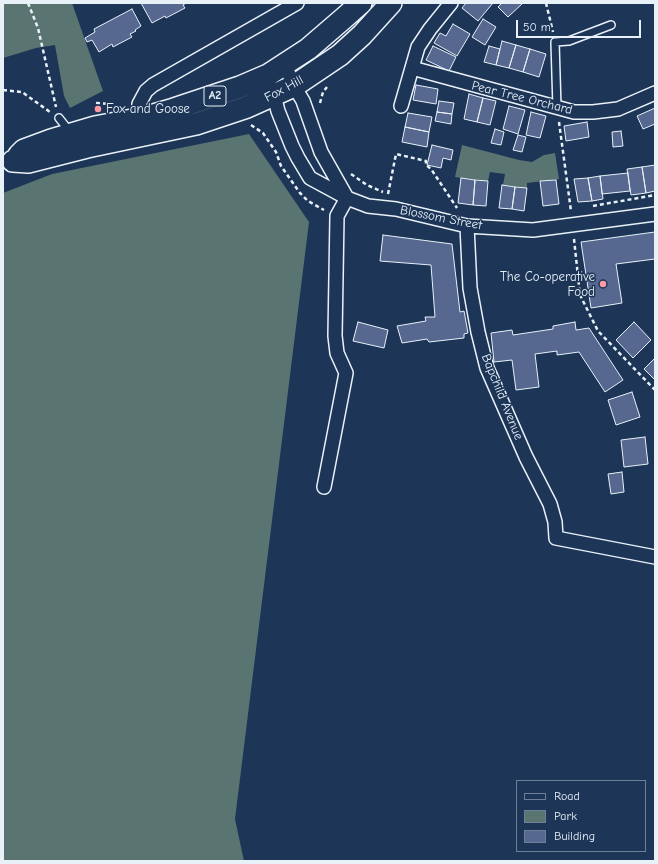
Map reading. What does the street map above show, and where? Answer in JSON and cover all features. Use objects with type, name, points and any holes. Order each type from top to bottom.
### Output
[{"type":"main road","name":"Fox Hill","points":[[148,125],[191,104],[240,87],[276,70],[308,49],[361,3]]},
{"type":"main road","name":"Fox Hill","points":[[8,163],[28,162],[79,140],[95,127],[196,124],[247,107],[274,96],[294,86],[340,55],[362,35],[391,3]]},
{"type":"street","points":[[148,125],[139,104],[146,91],[153,85],[297,3]]},
{"type":"street","points":[[401,106],[418,47],[430,29],[451,3]]},
{"type":"street","name":"Pear Tree Orchard","points":[[412,68],[574,112],[607,111],[628,106],[655,93]]},
{"type":"street","points":[[276,70],[294,86],[303,101],[321,152],[347,198],[337,216],[335,336],[337,352],[346,373],[324,487]]},
{"type":"street","name":"Blossom Street","points":[[276,70],[274,96],[278,111],[292,146],[310,178],[347,198],[368,206],[396,209],[467,226],[533,230],[655,214]]},
{"type":"street","name":"Bapchild Avenue","points":[[467,226],[470,288],[478,332],[487,368],[526,457],[550,504],[555,522],[556,538],[655,557]]},
{"type":"lane","points":[[558,108],[555,42],[569,41],[611,25]]},
{"type":"lane","points":[[59,118],[79,140]]},
{"type":"path","points":[[28,3],[38,28],[59,118]]},
{"type":"path","points":[[546,3],[555,42]]},
{"type":"path","points":[[320,106],[323,92],[330,84]]},
{"type":"path","points":[[3,90],[22,92],[59,118]]},
{"type":"path","points":[[558,108],[573,225],[580,295],[598,331],[655,390]]},
{"type":"path","points":[[247,122],[263,133],[276,152],[285,173],[300,193],[324,210],[337,216]]},
{"type":"path","points":[[388,194],[396,154],[426,161],[426,165],[431,169],[457,208]]},
{"type":"path","points":[[348,170],[352,175],[368,185],[388,194],[395,195]]},
{"type":"path","points":[[586,207],[655,195]]},
{"type":"path","points":[[450,206],[464,210]]},
{"type":"path","points":[[570,209],[578,208]]},
{"type":"green space","points":[[3,3],[72,3],[103,91],[70,108],[64,96],[55,45],[36,48],[3,58]]},
{"type":"green space","points":[[249,134],[309,222],[235,819],[244,861],[3,861],[3,193],[52,174]]},
{"type":"green space","points":[[462,145],[532,162],[544,155],[555,153],[559,179],[527,183],[527,188],[503,185],[505,174],[490,172],[488,181],[455,177]]},
{"type":"building","points":[[141,3],[186,3],[183,5],[185,8],[166,18],[165,16],[152,23]]},
{"type":"building","points":[[466,3],[493,3],[478,21],[462,8]]},
{"type":"building","points":[[502,3],[523,3],[508,17],[498,7]]},
{"type":"building","points":[[132,9],[141,26],[130,34],[132,37],[113,47],[112,44],[99,52],[92,40],[87,42],[85,38],[95,32],[94,29]]},
{"type":"building","points":[[483,19],[496,27],[485,45],[472,37]]},
{"type":"building","points":[[453,24],[470,34],[457,56],[434,43],[440,33],[446,36]]},
{"type":"building","points":[[502,41],[516,45],[509,68],[496,65]]},
{"type":"building","points":[[516,45],[530,49],[523,72],[509,68]]},
{"type":"building","points":[[433,46],[456,57],[449,71],[426,60]]},
{"type":"building","points":[[489,46],[500,49],[496,65],[484,62]]},
{"type":"building","points":[[530,49],[546,54],[539,77],[523,72]]},
{"type":"building","points":[[416,85],[438,89],[436,104],[413,100]]},
{"type":"building","points":[[469,94],[483,98],[477,122],[464,119]]},
{"type":"building","points":[[483,98],[496,101],[490,125],[477,122]]},
{"type":"building","points":[[439,101],[454,103],[452,114],[437,112]]},
{"type":"building","points":[[509,106],[525,110],[518,134],[503,129]]},
{"type":"building","points":[[655,108],[655,124],[643,129],[637,116]]},
{"type":"building","points":[[437,112],[452,114],[451,124],[435,121]]},
{"type":"building","points":[[531,112],[546,116],[540,138],[526,135]]},
{"type":"building","points":[[408,113],[432,117],[429,132],[405,127]]},
{"type":"building","points":[[587,122],[589,137],[566,141],[564,126]]},
{"type":"building","points":[[405,127],[429,132],[427,147],[402,142]]},
{"type":"building","points":[[495,129],[504,132],[501,145],[491,143]]},
{"type":"building","points":[[621,131],[623,146],[613,147],[612,132]]},
{"type":"building","points":[[518,135],[526,137],[522,152],[513,150]]},
{"type":"building","points":[[432,145],[453,150],[451,160],[443,158],[441,168],[427,165]]},
{"type":"building","points":[[655,165],[655,191],[646,193],[642,167]]},
{"type":"building","points":[[642,167],[646,193],[631,195],[627,169]]},
{"type":"building","points":[[628,173],[630,191],[602,194],[600,176]]},
{"type":"building","points":[[600,176],[603,199],[592,201],[588,178]]},
{"type":"building","points":[[461,178],[475,180],[473,205],[458,203]]},
{"type":"building","points":[[588,178],[592,201],[578,202],[574,179]]},
{"type":"building","points":[[475,180],[488,181],[486,206],[473,205]]},
{"type":"building","points":[[556,180],[559,204],[543,206],[540,181]]},
{"type":"building","points":[[502,185],[515,187],[512,209],[499,208]]},
{"type":"building","points":[[515,187],[527,188],[524,211],[512,209]]},
{"type":"building","name":"The Co-operative Food","points":[[655,232],[655,259],[616,264],[622,303],[591,308],[581,242]]},
{"type":"building","points":[[383,235],[452,244],[460,312],[464,311],[468,333],[464,334],[464,338],[429,342],[427,339],[402,343],[397,326],[426,321],[425,317],[435,317],[431,265],[380,261]]},
{"type":"building","points":[[358,322],[388,330],[384,348],[353,341]]},
{"type":"building","points":[[575,322],[576,330],[589,328],[623,380],[605,392],[579,352],[557,355],[557,351],[535,354],[539,387],[516,390],[512,360],[494,362],[491,333],[512,330],[513,335],[553,329],[553,326]]},
{"type":"building","points":[[634,322],[651,340],[633,358],[616,340]]},
{"type":"building","points":[[655,358],[655,380],[644,369]]},
{"type":"building","points":[[632,392],[640,417],[616,425],[608,400]]},
{"type":"building","points":[[645,437],[648,464],[624,467],[621,440]]},
{"type":"building","points":[[622,472],[624,492],[611,494],[608,474]]},
{"type":"place","name":"Fox and Goose","points":[[98,109]]},
{"type":"place","name":"The Co-operative Food","points":[[603,284]]}]
